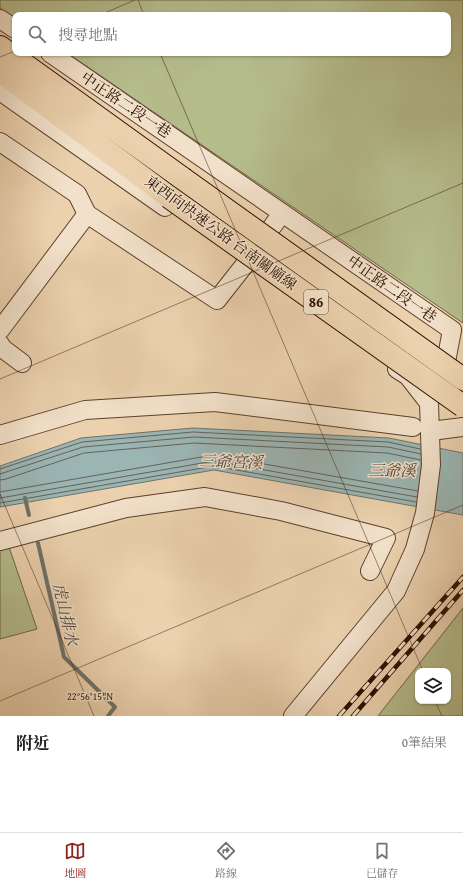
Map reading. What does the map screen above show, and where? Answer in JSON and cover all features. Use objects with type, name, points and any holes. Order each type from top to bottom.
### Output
[{"type":"highway","name":"東西向快速公路 台南關廟線","points":[[0,47],[12,56]]},
{"type":"highway","name":"東西向快速公路 台南關廟線","points":[[13,56],[463,379]]},
{"type":"highway","name":"東西向快速公路 台南關廟線","points":[[0,71],[169,197],[463,406]]},
{"type":"street","points":[[0,19],[12,27]]},
{"type":"street","name":"中正路二段一巷","points":[[54,56],[452,330],[435,435]]},
{"type":"street","points":[[0,92],[408,376],[429,403],[435,435],[425,513],[415,549],[396,591],[293,716]]},
{"type":"street","points":[[0,142],[77,194],[87,214],[217,300],[282,213]]},
{"type":"street","points":[[0,330],[87,214]]},
{"type":"street","points":[[0,344],[2,348],[22,363]]},
{"type":"street","points":[[0,435],[85,410],[215,402],[413,427]]},
{"type":"street","points":[[435,435],[463,427]]},
{"type":"street","points":[[0,541],[126,508],[205,497],[281,512],[386,538],[370,571]]},
{"type":"green space","points":[[0,0],[463,0],[463,323],[71,56],[451,56],[451,12],[12,12],[12,16],[0,8]]},
{"type":"green space","points":[[8,544],[37,629],[0,639],[0,547]]},
{"type":"green space","points":[[463,608],[463,716],[378,716],[415,669],[415,704],[451,704],[451,668],[416,668]]},
{"type":"water","name":"三爺溪","points":[[193,428],[389,438],[463,453],[463,515],[214,470],[0,507],[0,466],[81,438]]},
{"type":"waterway","name":"虎山排水","points":[[25,498],[29,515]]},
{"type":"waterway","name":"虎山排水","points":[[38,543],[64,657],[115,707],[108,716]]},
{"type":"railway","points":[[339,716],[463,577]]},
{"type":"railway","points":[[353,716],[463,590]]},
{"type":"water label","name":"三爺宮溪","points":[[231,461]]}]
